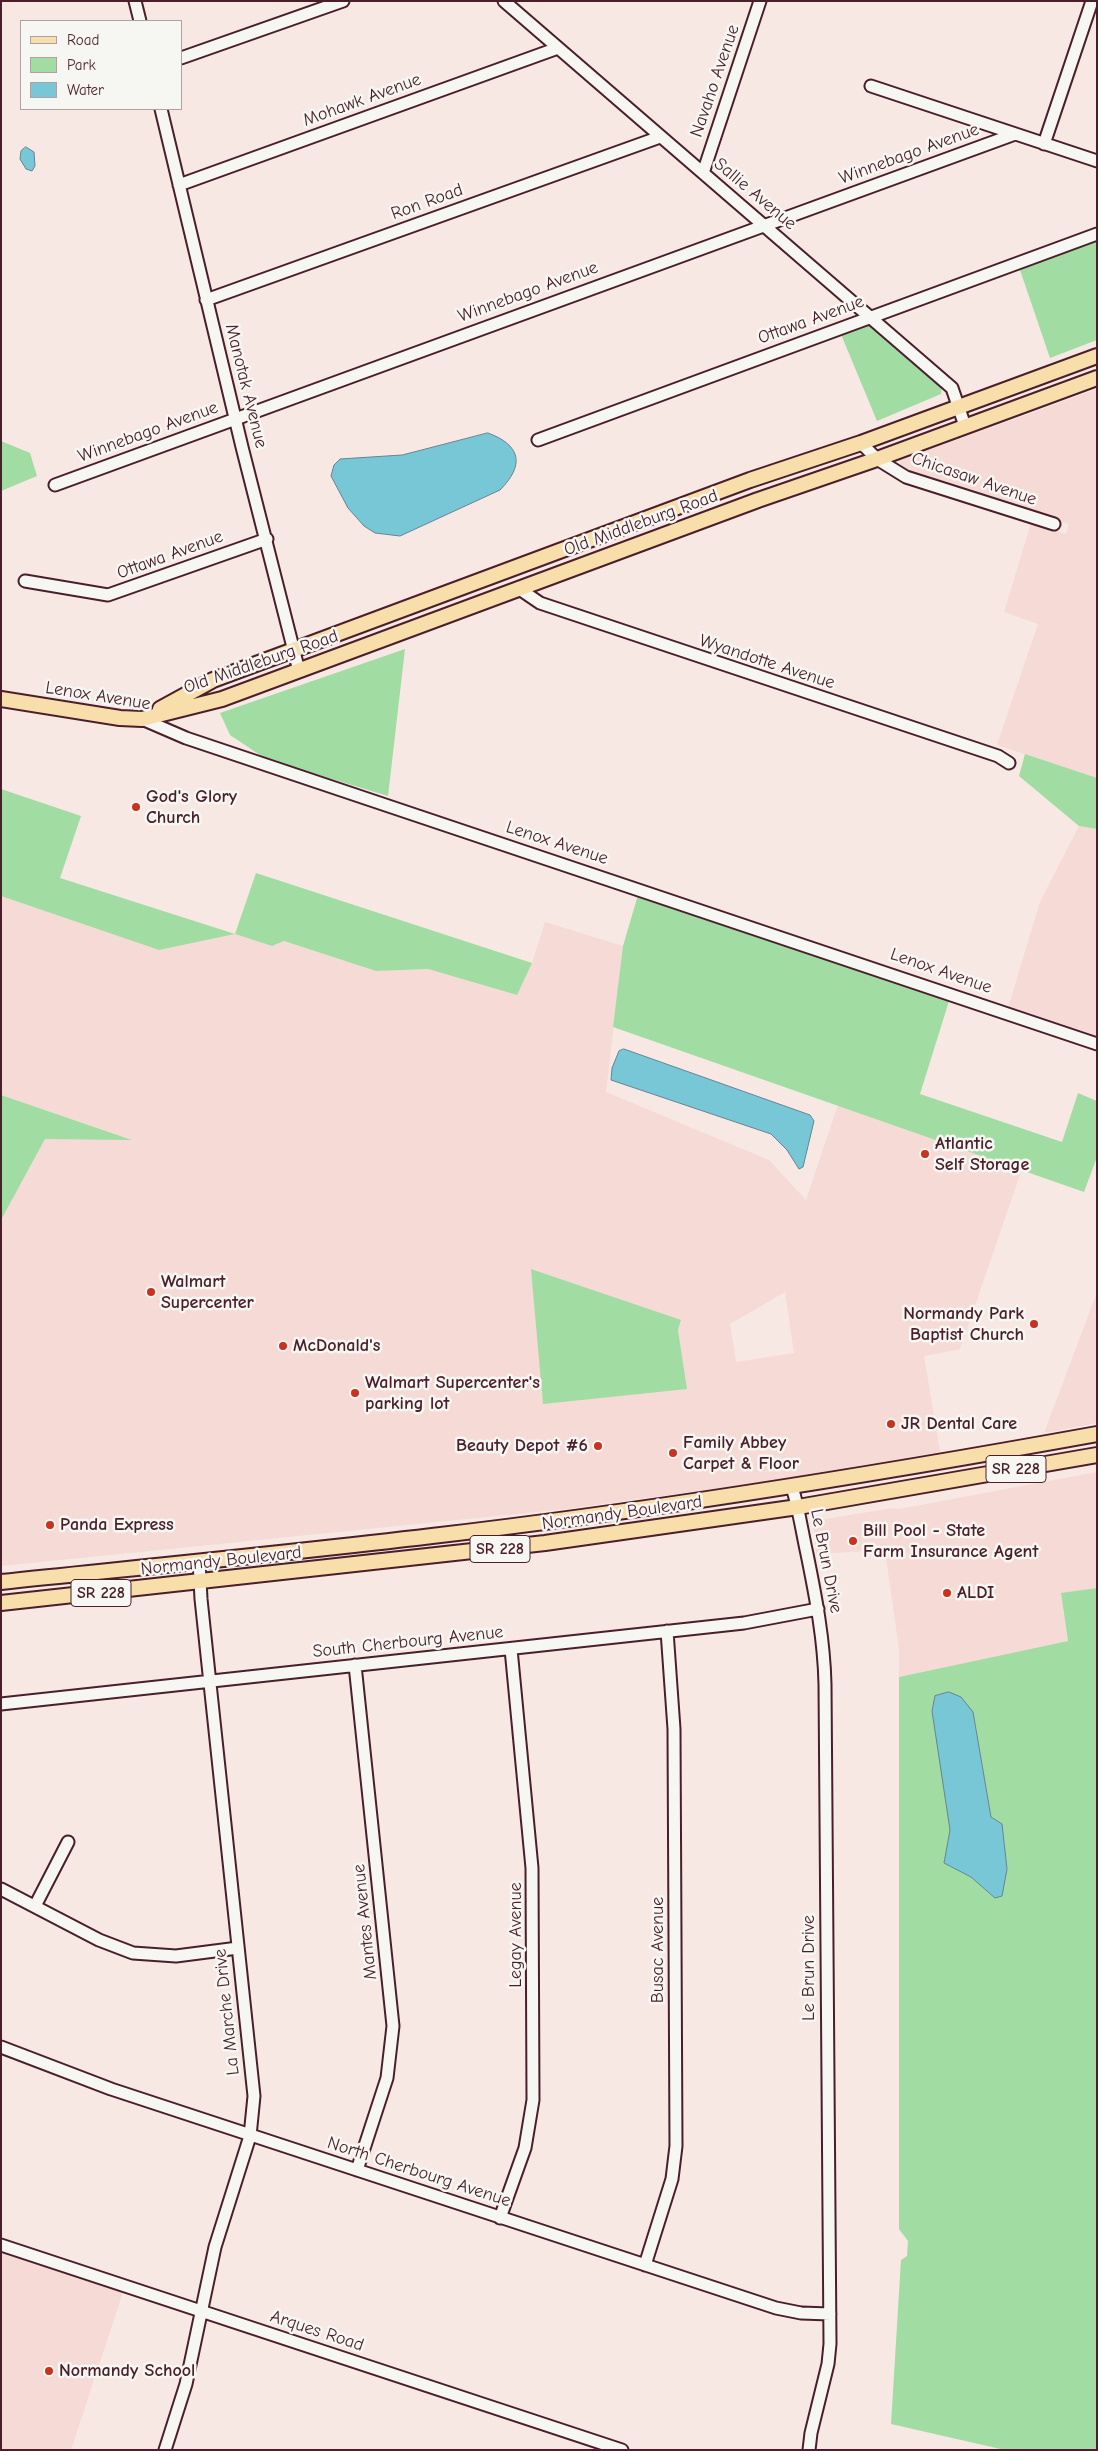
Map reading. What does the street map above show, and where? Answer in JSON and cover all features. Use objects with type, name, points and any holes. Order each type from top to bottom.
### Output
[{"type":"main road","name":"Old Middleburg Road","points":[[142,719],[213,680],[750,480],[861,443],[1097,356]]},
{"type":"main road","name":"Old Middleburg Road","points":[[142,719],[222,699],[518,588],[1097,378]]},
{"type":"main road","points":[[665,513],[673,533]]},
{"type":"main road","points":[[499,574],[518,588]]},
{"type":"main road","name":"Lenox Avenue","points":[[1,700],[120,718],[142,719]]},
{"type":"main road","name":"Normandy Boulevard","points":[[1,1582],[435,1536],[792,1487],[1097,1434]]},
{"type":"main road","name":"Normandy Boulevard","points":[[1,1604],[541,1544],[798,1507],[1097,1455]]},
{"type":"street","points":[[135,1],[140,20]]},
{"type":"street","points":[[182,58],[343,1]]},
{"type":"street","name":"Sallie Avenue","points":[[504,1],[952,388],[965,426]]},
{"type":"street","name":"Navaho Avenue","points":[[702,173],[760,1]]},
{"type":"street","points":[[1044,144],[1092,1]]},
{"type":"street","name":"Mohawk Avenue","points":[[179,185],[558,48]]},
{"type":"street","points":[[871,86],[1097,161]]},
{"type":"street","name":"Manotak Avenue","points":[[161,110],[206,300],[299,671]]},
{"type":"street","name":"Winnebago Avenue","points":[[55,485],[1015,134]]},
{"type":"street","name":"Ron Road","points":[[206,300],[660,136]]},
{"type":"street","name":"Ottawa Avenue","points":[[538,440],[870,316],[1097,234]]},
{"type":"street","name":"Chicasaw Avenue","points":[[861,443],[877,459],[906,477],[1054,524]]},
{"type":"street","name":"Ottawa Avenue","points":[[25,581],[108,595],[267,539]]},
{"type":"street","name":"Wyandotte Avenue","points":[[518,588],[527,596],[549,606],[998,756],[1009,763]]},
{"type":"street","name":"Lenox Avenue","points":[[142,719],[184,738],[1097,1044]]},
{"type":"street","name":"Le Brun Drive","points":[[792,1487],[798,1507],[818,1609],[824,1650],[826,1684],[830,2314],[828,2364],[811,2433],[809,2450]]},
{"type":"street","name":"La Marche Drive","points":[[165,2450],[186,2384],[215,2247],[250,2136],[254,2096],[209,1680],[199,1561]]},
{"type":"street","name":"South Cherbourg Avenue","points":[[1,1704],[209,1680],[744,1624],[818,1609]]},
{"type":"street","name":"Busac Avenue","points":[[645,2265],[672,2179],[676,2146],[674,1729],[667,1631]]},
{"type":"street","name":"Legay Avenue","points":[[500,2218],[524,2148],[533,2100],[532,1868],[511,1649]]},
{"type":"street","name":"Mantes Avenue","points":[[355,1665],[393,2026],[387,2078],[357,2170]]},
{"type":"street","points":[[35,1906],[68,1842]]},
{"type":"street","points":[[1,1889],[99,1940],[133,1953],[176,1956],[238,1948]]},
{"type":"street","name":"North Cherbourg Avenue","points":[[1,2047],[111,2090],[776,2308],[801,2313],[830,2314]]},
{"type":"street","name":"Arques Road","points":[[1,2246],[622,2450]]},
{"type":"shaded area","points":[[1097,389],[1097,778],[997,745],[1038,624],[1004,612],[1031,523],[1066,534],[1069,524],[913,474],[905,470],[899,461]]},
{"type":"shaded area","points":[[1079,826],[1097,829],[1097,1037],[1008,1008],[1040,902]]},
{"type":"shaded area","points":[[1,896],[159,950],[235,934],[272,946],[284,941],[376,971],[428,969],[516,995],[532,963],[545,922],[623,946],[606,1092],[769,1160],[806,1200],[838,1105],[1022,1169],[960,1349],[924,1356],[940,1452],[757,1483],[566,1509],[1,1566],[1,1220],[45,1139],[130,1139],[1,1095]],"holes":[[[531,1269],[681,1321],[678,1330],[687,1389]],[[785,1292],[794,1353],[736,1362],[730,1324]]]},
{"type":"shaded area","points":[[1097,1292],[1097,1423],[1044,1433]]},
{"type":"shaded area","points":[[1097,1472],[1097,1588],[1061,1594],[1068,1641],[899,1677],[899,1649],[885,1550],[816,1554],[813,1521],[893,1508],[899,1509]]},
{"type":"shaded area","name":"Normandy School","points":[[1,2252],[123,2292],[71,2450],[1,2450]]},
{"type":"green space","points":[[1097,239],[1097,340],[1050,358],[1019,267]]},
{"type":"green space","points":[[871,323],[942,386],[941,394],[877,421],[840,332]]},
{"type":"green space","points":[[1,441],[30,453],[37,476],[1,491]]},
{"type":"green space","points":[[405,649],[388,796],[266,759],[230,735],[220,713]]},
{"type":"green space","points":[[1025,754],[1097,778],[1097,829],[1079,826],[1019,776]]},
{"type":"green space","points":[[1,789],[81,816],[60,878],[235,934],[159,950],[1,896]]},
{"type":"green space","points":[[256,873],[532,963],[517,995],[428,969],[376,971],[284,941],[272,946],[235,934]]},
{"type":"green space","points":[[638,895],[949,1001],[920,1094],[1062,1142],[1078,1093],[1097,1101],[1097,1157],[1084,1192],[613,1027],[623,946]]},
{"type":"green space","points":[[1,1095],[132,1140],[45,1139],[1,1220]]},
{"type":"green space","points":[[531,1269],[681,1320],[678,1330],[687,1389],[543,1404]]},
{"type":"green space","points":[[1097,1588],[1097,2450],[1005,2450],[891,2424],[901,2260],[907,2256],[908,2241],[899,2229],[899,1677],[1068,1641],[1061,1593]],"holes":[[[973,1712],[991,1817],[1002,1825],[1007,1869],[995,1898],[971,1877],[944,1863]]]},
{"type":"water","points":[[26,147],[34,152],[35,166],[32,171],[26,169],[20,159],[21,151]]},
{"type":"water","points":[[488,433],[507,443],[516,457],[516,464],[508,481],[500,490],[400,536],[375,533],[364,526],[348,508],[331,476],[334,465],[340,459],[402,455]]},
{"type":"water","points":[[624,1049],[810,1115],[814,1121],[803,1167],[799,1169],[787,1150],[771,1134],[611,1080],[612,1068],[619,1051]]},
{"type":"water","points":[[949,1692],[961,1697],[973,1712],[991,1817],[1002,1824],[1007,1869],[1002,1896],[995,1898],[971,1877],[944,1863],[950,1830],[932,1711],[935,1696]]},
{"type":"place","name":"God's Glory Church","points":[[136,807]]},
{"type":"place","name":"Atlantic Self Storage","points":[[925,1154]]},
{"type":"place","name":"Walmart Supercenter","points":[[151,1292]]},
{"type":"place","name":"Normandy Park Baptist Church","points":[[1034,1324]]},
{"type":"place","name":"McDonald's","points":[[283,1346]]},
{"type":"place","name":"Walmart Supercenter's parking lot","points":[[355,1393]]},
{"type":"place","name":"JR Dental Care","points":[[891,1424]]},
{"type":"place","name":"Beauty Depot #6","points":[[598,1446]]},
{"type":"place","name":"Family Abbey Carpet & Floor","points":[[673,1453]]},
{"type":"place","name":"Panda Express","points":[[50,1525]]},
{"type":"place","name":"Bill Pool - State Farm Insurance Agent","points":[[853,1541]]},
{"type":"place","name":"ALDI","points":[[947,1593]]},
{"type":"place","name":"Normandy School","points":[[49,2371]]}]
